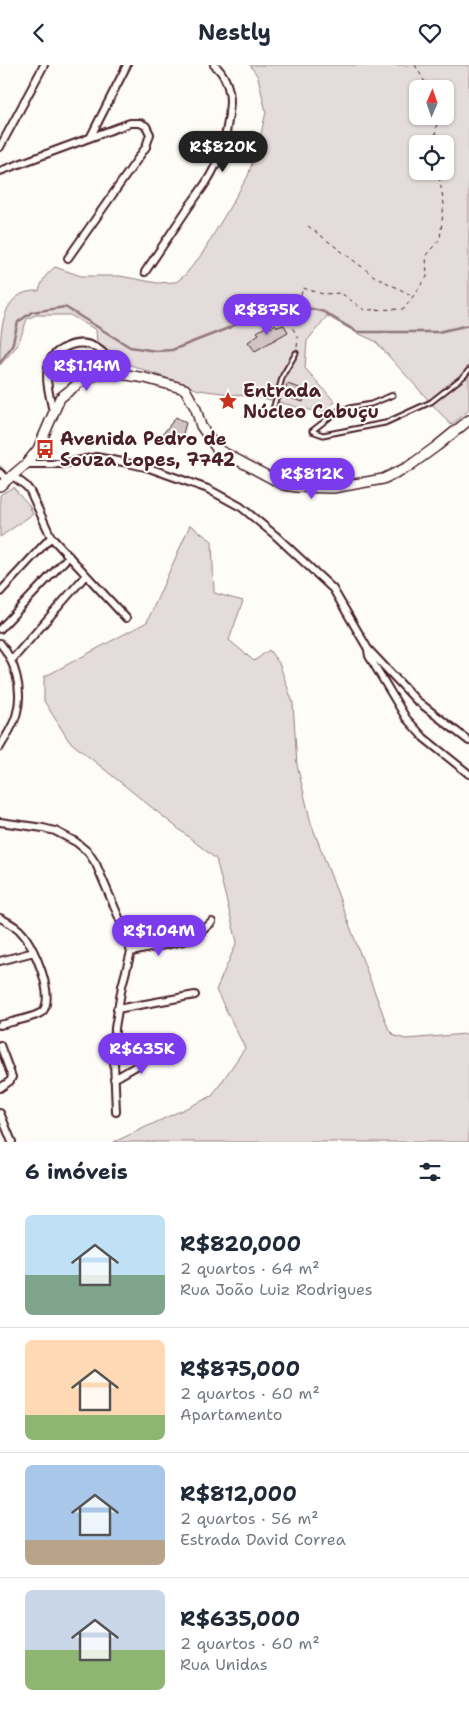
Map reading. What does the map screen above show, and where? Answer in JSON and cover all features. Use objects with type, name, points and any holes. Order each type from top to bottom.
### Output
[{"type":"main road","points":[[7,481],[26,464],[40,444],[60,398],[79,383],[100,374],[122,374],[145,378],[185,389],[196,409],[201,426],[217,449],[284,485],[297,487],[333,488],[383,479],[408,467],[437,447],[469,420]]},
{"type":"street","points":[[0,147],[44,65]]},
{"type":"street","points":[[91,136],[126,65]]},
{"type":"street","points":[[145,272],[208,179],[218,161],[225,140],[230,95],[226,80],[214,65]]},
{"type":"street","points":[[0,171],[130,123],[146,126],[150,134],[146,147],[68,258]]},
{"type":"street","points":[[54,412],[47,381],[49,362],[55,353],[78,343],[86,344],[97,348],[105,354],[122,374]]},
{"type":"street","points":[[26,464],[62,464],[96,457],[149,468],[208,489],[240,507],[275,535],[333,589],[368,649],[421,705],[469,741]]},
{"type":"street","points":[[0,473],[7,481],[26,486],[50,537],[126,618]]},
{"type":"street","points":[[0,591],[50,537]]},
{"type":"street","points":[[0,629],[68,556]]},
{"type":"street","points":[[11,661],[86,575]]},
{"type":"street","points":[[0,643],[11,661],[18,686],[17,714],[0,747]]},
{"type":"street","points":[[368,649],[369,656],[406,718],[424,738],[469,774]]},
{"type":"street","points":[[0,822],[18,823],[56,831],[76,842],[88,852],[102,878],[126,934],[131,953],[117,1009],[114,1079],[116,1112]]},
{"type":"street","points":[[0,918],[21,931],[34,952],[47,989],[47,1004],[42,1013],[34,1017],[0,1025]]},
{"type":"street","points":[[131,953],[193,939],[212,922]]},
{"type":"street","points":[[0,961],[34,952]]},
{"type":"street","points":[[117,1009],[195,995]]},
{"type":"street","points":[[0,1045],[12,1077],[10,1081],[0,1088]]},
{"type":"street","points":[[114,1079],[159,1053]]},
{"type":"street","points":[[0,1113],[12,1142]]},
{"type":"lane","points":[[271,415],[283,375],[296,353]]},
{"type":"lane","points":[[393,395],[371,404],[339,410],[312,431],[323,435],[385,423],[431,402],[469,370]]},
{"type":"path","points":[[415,65],[424,80]]},
{"type":"path","points":[[296,353],[298,339],[290,322],[303,288],[322,294],[341,293],[364,310],[404,309],[427,277],[426,255],[440,239],[444,204],[440,180]]},
{"type":"path","points":[[308,227],[374,276],[413,296]]},
{"type":"shaded area","points":[[250,65],[469,65],[469,410],[451,425],[375,341],[327,316],[307,341],[305,368],[335,402],[324,411],[309,410],[267,399],[199,390],[128,364],[97,342],[96,330],[70,315],[36,315],[27,319],[18,345],[0,365],[2,327],[10,305],[16,297],[26,292],[39,291],[45,277],[55,267],[81,276],[120,276],[157,283],[176,282],[185,275],[202,254],[248,176],[266,112],[258,77]]},
{"type":"shaded area","points":[[13,487],[29,505],[33,514],[0,537],[0,495]]},
{"type":"shaded area","points":[[190,525],[212,541],[214,593],[243,601],[229,640],[254,661],[269,650],[279,663],[293,703],[297,765],[311,823],[389,1030],[395,1036],[406,1039],[466,1034],[469,1036],[469,1142],[114,1142],[212,1096],[245,1048],[216,990],[237,942],[216,859],[69,741],[44,701],[44,677],[147,622]]},
{"type":"building","points":[[275,324],[277,327],[284,325],[288,332],[255,351],[248,342],[259,334],[257,332],[269,325],[271,328]]},
{"type":"building","points":[[287,384],[306,390],[303,402],[284,396]]},
{"type":"building","points":[[176,417],[186,423],[180,445],[162,435]]},
{"type":"waterway","points":[[0,363],[12,346],[18,322],[32,312],[65,307],[130,347],[156,351],[172,350],[231,327],[259,312],[285,306],[324,312],[357,332],[438,332],[469,325]]},
{"type":"waterway","points":[[0,467],[5,472]]},
{"type":"place","name":"Entrada Núcleo Cabuçu","points":[[228,401]]},
{"type":"place","name":"Avenida Pedro de Souza Lopes, 7742","points":[[45,449]]}]
